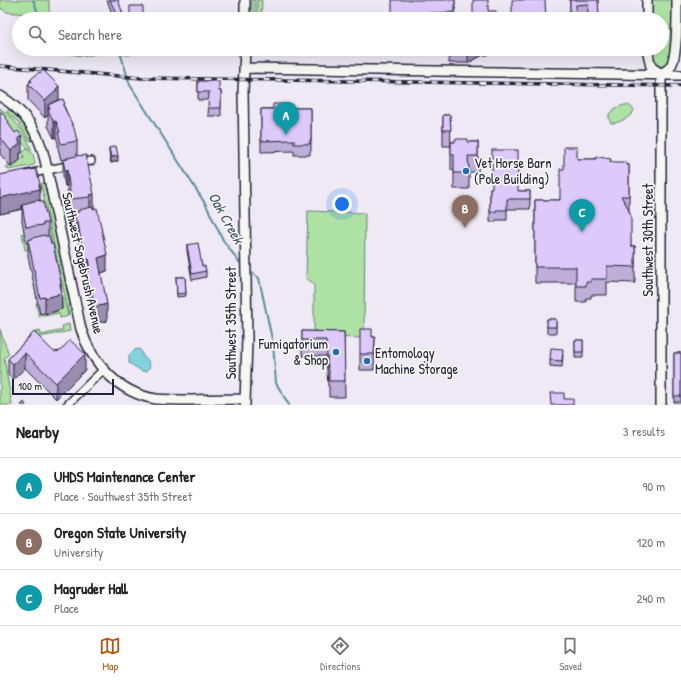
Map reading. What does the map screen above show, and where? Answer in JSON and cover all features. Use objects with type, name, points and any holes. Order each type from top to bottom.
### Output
[{"type":"street","points":[[245,0],[245,12]]},
{"type":"street","points":[[647,0],[647,12]]},
{"type":"street","points":[[661,74],[671,67],[674,54],[677,0]]},
{"type":"street","name":"Southwest 35th Street","points":[[245,56],[243,91],[246,339],[245,402]]},
{"type":"street","points":[[649,56],[651,67],[661,74]]},
{"type":"street","points":[[245,68],[681,75]]},
{"type":"street","name":"Southwest 30th Street","points":[[661,74],[661,405]]},
{"type":"street","name":"Southwest Sagebrush Avenue","points":[[0,96],[20,111],[34,130],[43,150],[81,329],[90,352],[103,370],[132,392],[156,399],[245,402]]},
{"type":"street","points":[[23,175],[91,161]]},
{"type":"street","points":[[67,405],[103,370]]},
{"type":"green space","points":[[0,0],[49,0],[49,12],[12,13],[7,12],[0,8]]},
{"type":"green space","points":[[252,0],[255,0],[255,12],[252,12]]},
{"type":"green space","points":[[257,0],[262,0],[261,12],[257,12]]},
{"type":"green space","points":[[651,0],[675,0],[675,32],[668,66],[657,66],[653,56],[669,56],[669,12],[650,12]]},
{"type":"green space","points":[[624,105],[632,108],[634,110],[633,113],[624,120],[611,123],[609,114],[616,108]]},
{"type":"green space","points":[[0,108],[19,127],[27,139],[32,151],[17,138],[7,126],[3,120]]},
{"type":"green space","points":[[9,109],[21,121],[33,140],[30,141],[19,123],[7,112]]},
{"type":"green space","points":[[27,149],[33,154],[34,165],[9,170],[6,167],[11,167],[24,157],[22,153]]},
{"type":"green space","points":[[41,184],[45,184],[71,309],[69,315]]},
{"type":"green space","points":[[308,211],[365,213],[364,338],[314,337],[314,284],[306,278]]},
{"type":"green space","points":[[49,228],[52,245],[25,250],[22,233]]},
{"type":"green space","points":[[61,298],[64,298],[68,316],[60,318],[59,313],[39,317],[36,303],[42,302],[38,304],[40,314],[57,310]]},
{"type":"green space","points":[[69,324],[70,331],[35,338],[37,336],[36,331],[40,330],[41,335],[63,330],[62,326]]},
{"type":"green space","points":[[0,329],[9,354],[4,358],[12,405],[0,405]]},
{"type":"water","points":[[139,349],[142,352],[142,356],[150,364],[150,368],[146,371],[142,371],[129,363],[129,355],[135,350]]},
{"type":"building","points":[[110,0],[118,0],[122,12],[115,12]]},
{"type":"building","points":[[392,0],[455,0],[455,12],[392,12]]},
{"type":"building","points":[[473,0],[488,0],[488,11],[496,11],[496,12],[473,12]]},
{"type":"building","points":[[512,0],[545,0],[546,12],[512,12]]},
{"type":"building","points":[[570,0],[598,0],[599,12],[588,12],[588,4],[576,5],[576,12],[570,12]]},
{"type":"building","points":[[130,6],[143,6],[143,12],[130,12]]},
{"type":"building","points":[[43,70],[59,86],[56,89],[57,90],[45,101],[28,84],[32,81],[30,80]]},
{"type":"building","points":[[198,81],[219,81],[219,91],[221,91],[221,108],[208,108],[209,92],[198,92]]},
{"type":"building","points":[[63,99],[65,104],[63,105],[74,128],[77,141],[61,144],[58,132],[60,132],[56,121],[54,122],[48,110],[50,109],[48,105]]},
{"type":"building","points":[[273,104],[292,104],[292,108],[311,108],[310,144],[294,144],[294,140],[261,141],[261,109],[273,109]]},
{"type":"building","points":[[2,112],[15,133],[18,131],[22,136],[18,138],[20,144],[11,151],[0,137],[0,113]]},
{"type":"building","points":[[443,115],[450,115],[451,130],[443,130]]},
{"type":"building","points":[[455,139],[468,139],[468,142],[478,142],[478,156],[468,156],[469,173],[454,173],[454,154],[451,154],[451,142],[455,142]]},
{"type":"building","points":[[116,146],[118,156],[111,157],[109,148]]},
{"type":"building","points":[[564,147],[577,147],[577,159],[596,159],[596,157],[599,157],[611,159],[610,162],[627,162],[627,165],[629,165],[629,196],[621,196],[631,216],[631,246],[635,246],[635,267],[607,266],[607,279],[591,279],[591,282],[586,282],[586,286],[576,286],[576,267],[535,267],[535,200],[560,200],[560,169],[564,169]]},
{"type":"building","points":[[492,150],[518,150],[518,191],[530,191],[530,199],[507,199],[507,210],[496,210],[496,212],[490,212],[490,188],[492,188]]},
{"type":"building","points":[[86,155],[94,194],[90,195],[90,197],[71,199],[67,170],[65,170],[63,160]]},
{"type":"building","points":[[36,169],[40,189],[0,198],[0,175]]},
{"type":"building","points":[[38,200],[43,201],[48,223],[43,223],[44,225],[26,227],[22,205]]},
{"type":"building","points":[[92,207],[93,209],[97,208],[107,255],[98,258],[107,304],[95,307],[87,271],[91,270],[89,259],[84,260],[78,222],[76,222],[74,212],[79,212],[79,210]]},
{"type":"building","points":[[45,235],[49,236],[51,243],[53,244],[62,293],[40,298],[28,240]]},
{"type":"building","points":[[198,243],[202,266],[205,266],[206,271],[192,274],[187,245]]},
{"type":"building","points":[[176,277],[185,277],[186,293],[177,294]]},
{"type":"building","points":[[547,319],[556,319],[556,327],[547,327]]},
{"type":"building","points":[[360,329],[372,329],[372,337],[375,337],[374,354],[360,354]]},
{"type":"building","points":[[302,331],[344,332],[345,381],[329,381],[326,340],[302,340]]},
{"type":"building","points":[[34,332],[54,352],[60,351],[70,340],[85,354],[56,383],[25,353],[13,364],[8,359]]},
{"type":"building","points":[[575,340],[583,340],[583,352],[575,352]]},
{"type":"building","points":[[551,348],[563,349],[562,361],[550,360]]},
{"type":"building","points":[[674,353],[681,353],[681,396],[674,396]]},
{"type":"building","points":[[550,393],[564,393],[564,399],[573,399],[573,405],[551,405]]},
{"type":"waterway","name":"Oak Creek","points":[[33,0],[37,12]]},
{"type":"waterway","name":"Oak Creek","points":[[121,56],[130,85],[206,205],[223,240],[239,262],[243,265]]},
{"type":"waterway","name":"Oak Creek","points":[[249,271],[259,278],[273,344],[276,383],[289,405]]},
{"type":"railway","points":[[0,66],[142,78],[681,86]]},
{"type":"place","name":"UHDS Maintenance Center","points":[[286,135]]},
{"type":"place","name":"Vet Horse Barn (Pole Building)","points":[[466,171]]},
{"type":"place","name":"Oregon State University","points":[[465,228]]},
{"type":"place","name":"Magruder Hall","points":[[582,232]]},
{"type":"place","name":"Fumigatorium & Shop","points":[[336,352]]},
{"type":"place","name":"Entomology Machine Storage","points":[[367,361]]}]
